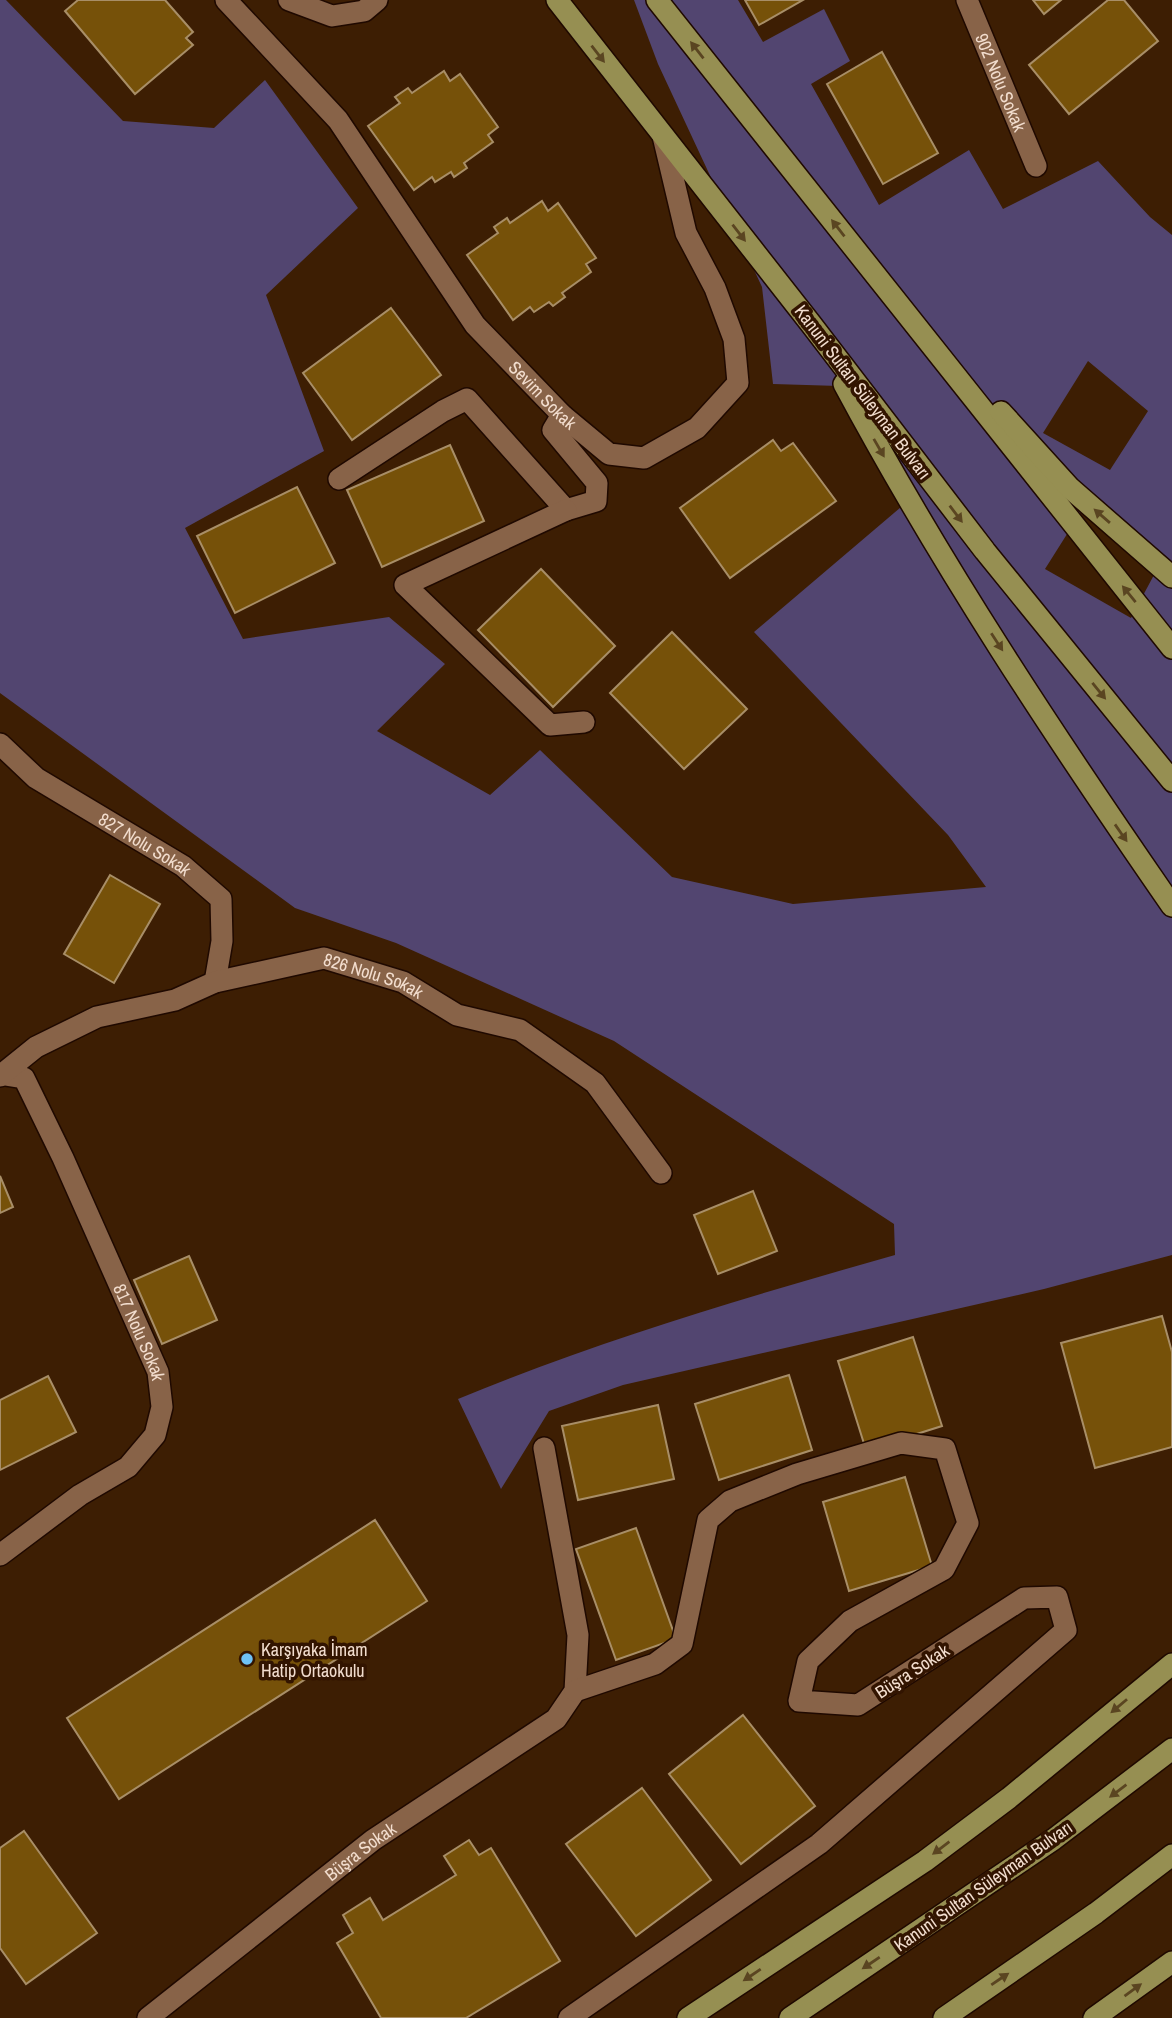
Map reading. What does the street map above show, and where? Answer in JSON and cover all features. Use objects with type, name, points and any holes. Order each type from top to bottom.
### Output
[{"type":"main road","name":"Kanuni Sultan Süleyman Bulvarı","points":[[556,0],[811,324],[985,551],[1172,780]]},
{"type":"main road","points":[[657,0],[1172,648]]},
{"type":"main road","points":[[881,282],[1070,488],[1172,577]]},
{"type":"main road","points":[[811,324],[944,560],[1101,804],[1172,906]]},
{"type":"main road","points":[[688,2018],[925,1861],[1009,1798],[1172,1664]]},
{"type":"main road","name":"Kanuni Sultan Süleyman Bulvarı","points":[[790,2018],[1054,1839],[1172,1749]]},
{"type":"main road","points":[[944,2018],[1096,1913],[1172,1855]]},
{"type":"main road","points":[[1094,2018],[1172,1962]]},
{"type":"street","name":"Sevim Sokak","points":[[226,0],[338,120],[475,325],[562,415],[609,454],[644,458],[697,428],[738,383],[734,339],[715,288],[686,233],[663,136]]},
{"type":"street","points":[[289,0],[331,16],[363,10],[377,0]]},
{"type":"street","name":"902 Nolu Sokak","points":[[967,0],[1036,166]]},
{"type":"street","points":[[339,479],[443,411],[467,399],[566,510]]},
{"type":"street","points":[[562,415],[553,430],[597,483],[596,501],[566,510],[405,584],[550,726],[584,722]]},
{"type":"street","name":"827 Nolu Sokak","points":[[0,744],[36,778],[183,866],[221,899],[222,941],[215,982]]},
{"type":"street","name":"826 Nolu Sokak","points":[[0,1075],[36,1047],[97,1017],[175,1000],[215,982],[324,958],[403,982],[457,1014],[520,1030],[594,1083],[661,1173]]},
{"type":"street","name":"817 Nolu Sokak","points":[[0,1075],[24,1078],[30,1089],[158,1372],[162,1407],[155,1435],[128,1466],[80,1495],[0,1555]]},
{"type":"street","name":"Büşra Sokak","points":[[148,2018],[373,1840],[556,1719],[575,1692],[655,1664],[682,1644],[708,1520],[730,1501],[797,1474],[901,1443],[945,1449],[968,1523],[944,1569],[850,1621],[808,1661],[800,1701],[858,1705],[1024,1598],[1057,1597],[1066,1630],[819,1844],[569,2018]]},
{"type":"street","points":[[544,1448],[578,1635],[575,1692]]},
{"type":"shaded area","points":[[0,0],[6,0],[123,121],[214,128],[265,80],[358,208],[266,295],[324,451],[185,528],[243,639],[389,617],[445,664],[377,731],[490,795],[540,750],[672,877],[793,904],[986,887],[948,835],[754,632],[914,496],[839,386],[773,384],[762,287],[658,64],[634,0],[738,0],[763,42],[824,9],[850,61],[811,84],[879,205],[969,150],[1003,209],[1098,161],[1150,217],[1172,235],[1172,1255],[1044,1289],[623,1385],[549,1411],[501,1489],[458,1399],[565,1358],[729,1303],[895,1255],[894,1224],[614,1041],[396,943],[295,908],[0,693]],"holes":[[[1088,361],[1148,411],[1110,470],[1043,433]],[[1086,504],[1163,558],[1131,618],[1045,569]]]},
{"type":"building","points":[[78,0],[165,0],[193,32],[186,38],[193,45],[135,94],[65,11]]},
{"type":"building","points":[[745,0],[803,0],[759,25]]},
{"type":"building","points":[[1033,0],[1061,0],[1044,14]]},
{"type":"building","points":[[1108,0],[1124,0],[1158,41],[1069,114],[1029,65]]},
{"type":"building","points":[[882,52],[938,153],[883,184],[827,84]]},
{"type":"building","points":[[444,71],[450,81],[460,74],[498,127],[488,135],[493,142],[464,163],[467,168],[454,177],[451,172],[435,182],[432,177],[414,190],[368,126],[400,103],[395,97],[408,88],[412,93]]},
{"type":"building","points":[[542,201],[548,211],[558,203],[596,258],[586,264],[591,272],[562,293],[565,297],[553,306],[549,302],[534,312],[530,307],[513,320],[467,255],[498,233],[494,227],[507,218],[510,223]]},
{"type":"building","points":[[391,308],[441,375],[352,440],[303,373]]},
{"type":"building","points":[[773,440],[781,451],[793,443],[836,501],[730,578],[680,508]]},
{"type":"building","points":[[450,445],[484,521],[382,567],[347,490]]},
{"type":"building","points":[[297,487],[335,563],[235,613],[197,536]]},
{"type":"building","points":[[541,569],[615,646],[553,707],[478,630]]},
{"type":"building","points":[[672,632],[747,709],[684,769],[610,693]]},
{"type":"building","points":[[110,875],[160,904],[114,983],[64,954]]},
{"type":"building","points":[[0,1176],[13,1207],[0,1213]]},
{"type":"building","points":[[753,1191],[777,1251],[718,1274],[694,1215]]},
{"type":"building","points":[[189,1256],[217,1320],[162,1344],[134,1280]]},
{"type":"building","points":[[1162,1316],[1172,1352],[1172,1447],[1095,1468],[1061,1343]]},
{"type":"building","points":[[913,1337],[942,1426],[866,1450],[838,1361]]},
{"type":"building","points":[[789,1375],[812,1450],[719,1480],[695,1404]]},
{"type":"building","points":[[48,1376],[76,1432],[0,1470],[0,1400]]},
{"type":"building","points":[[658,1405],[674,1479],[578,1500],[562,1426]]},
{"type":"building","points":[[905,1477],[932,1566],[849,1591],[823,1502]]},
{"type":"building","name":"Karşıyaka İmam Hatip Ortaokulu","points":[[375,1520],[427,1601],[119,1799],[67,1718]]},
{"type":"building","points":[[636,1528],[676,1639],[616,1660],[576,1549]]},
{"type":"building","points":[[743,1715],[815,1806],[741,1864],[669,1774]]},
{"type":"building","points":[[642,1788],[711,1880],[636,1936],[566,1844]]},
{"type":"building","points":[[24,1831],[97,1933],[26,1984],[0,1948],[0,1848]]},
{"type":"building","points":[[469,1840],[479,1855],[491,1848],[560,1961],[466,2018],[381,2018],[337,1943],[353,1933],[343,1915],[370,1898],[383,1920],[456,1875],[444,1856]]},
{"type":"place","name":"Karşıyaka İmam Hatip Ortaokulu","points":[[247,1659]]}]
